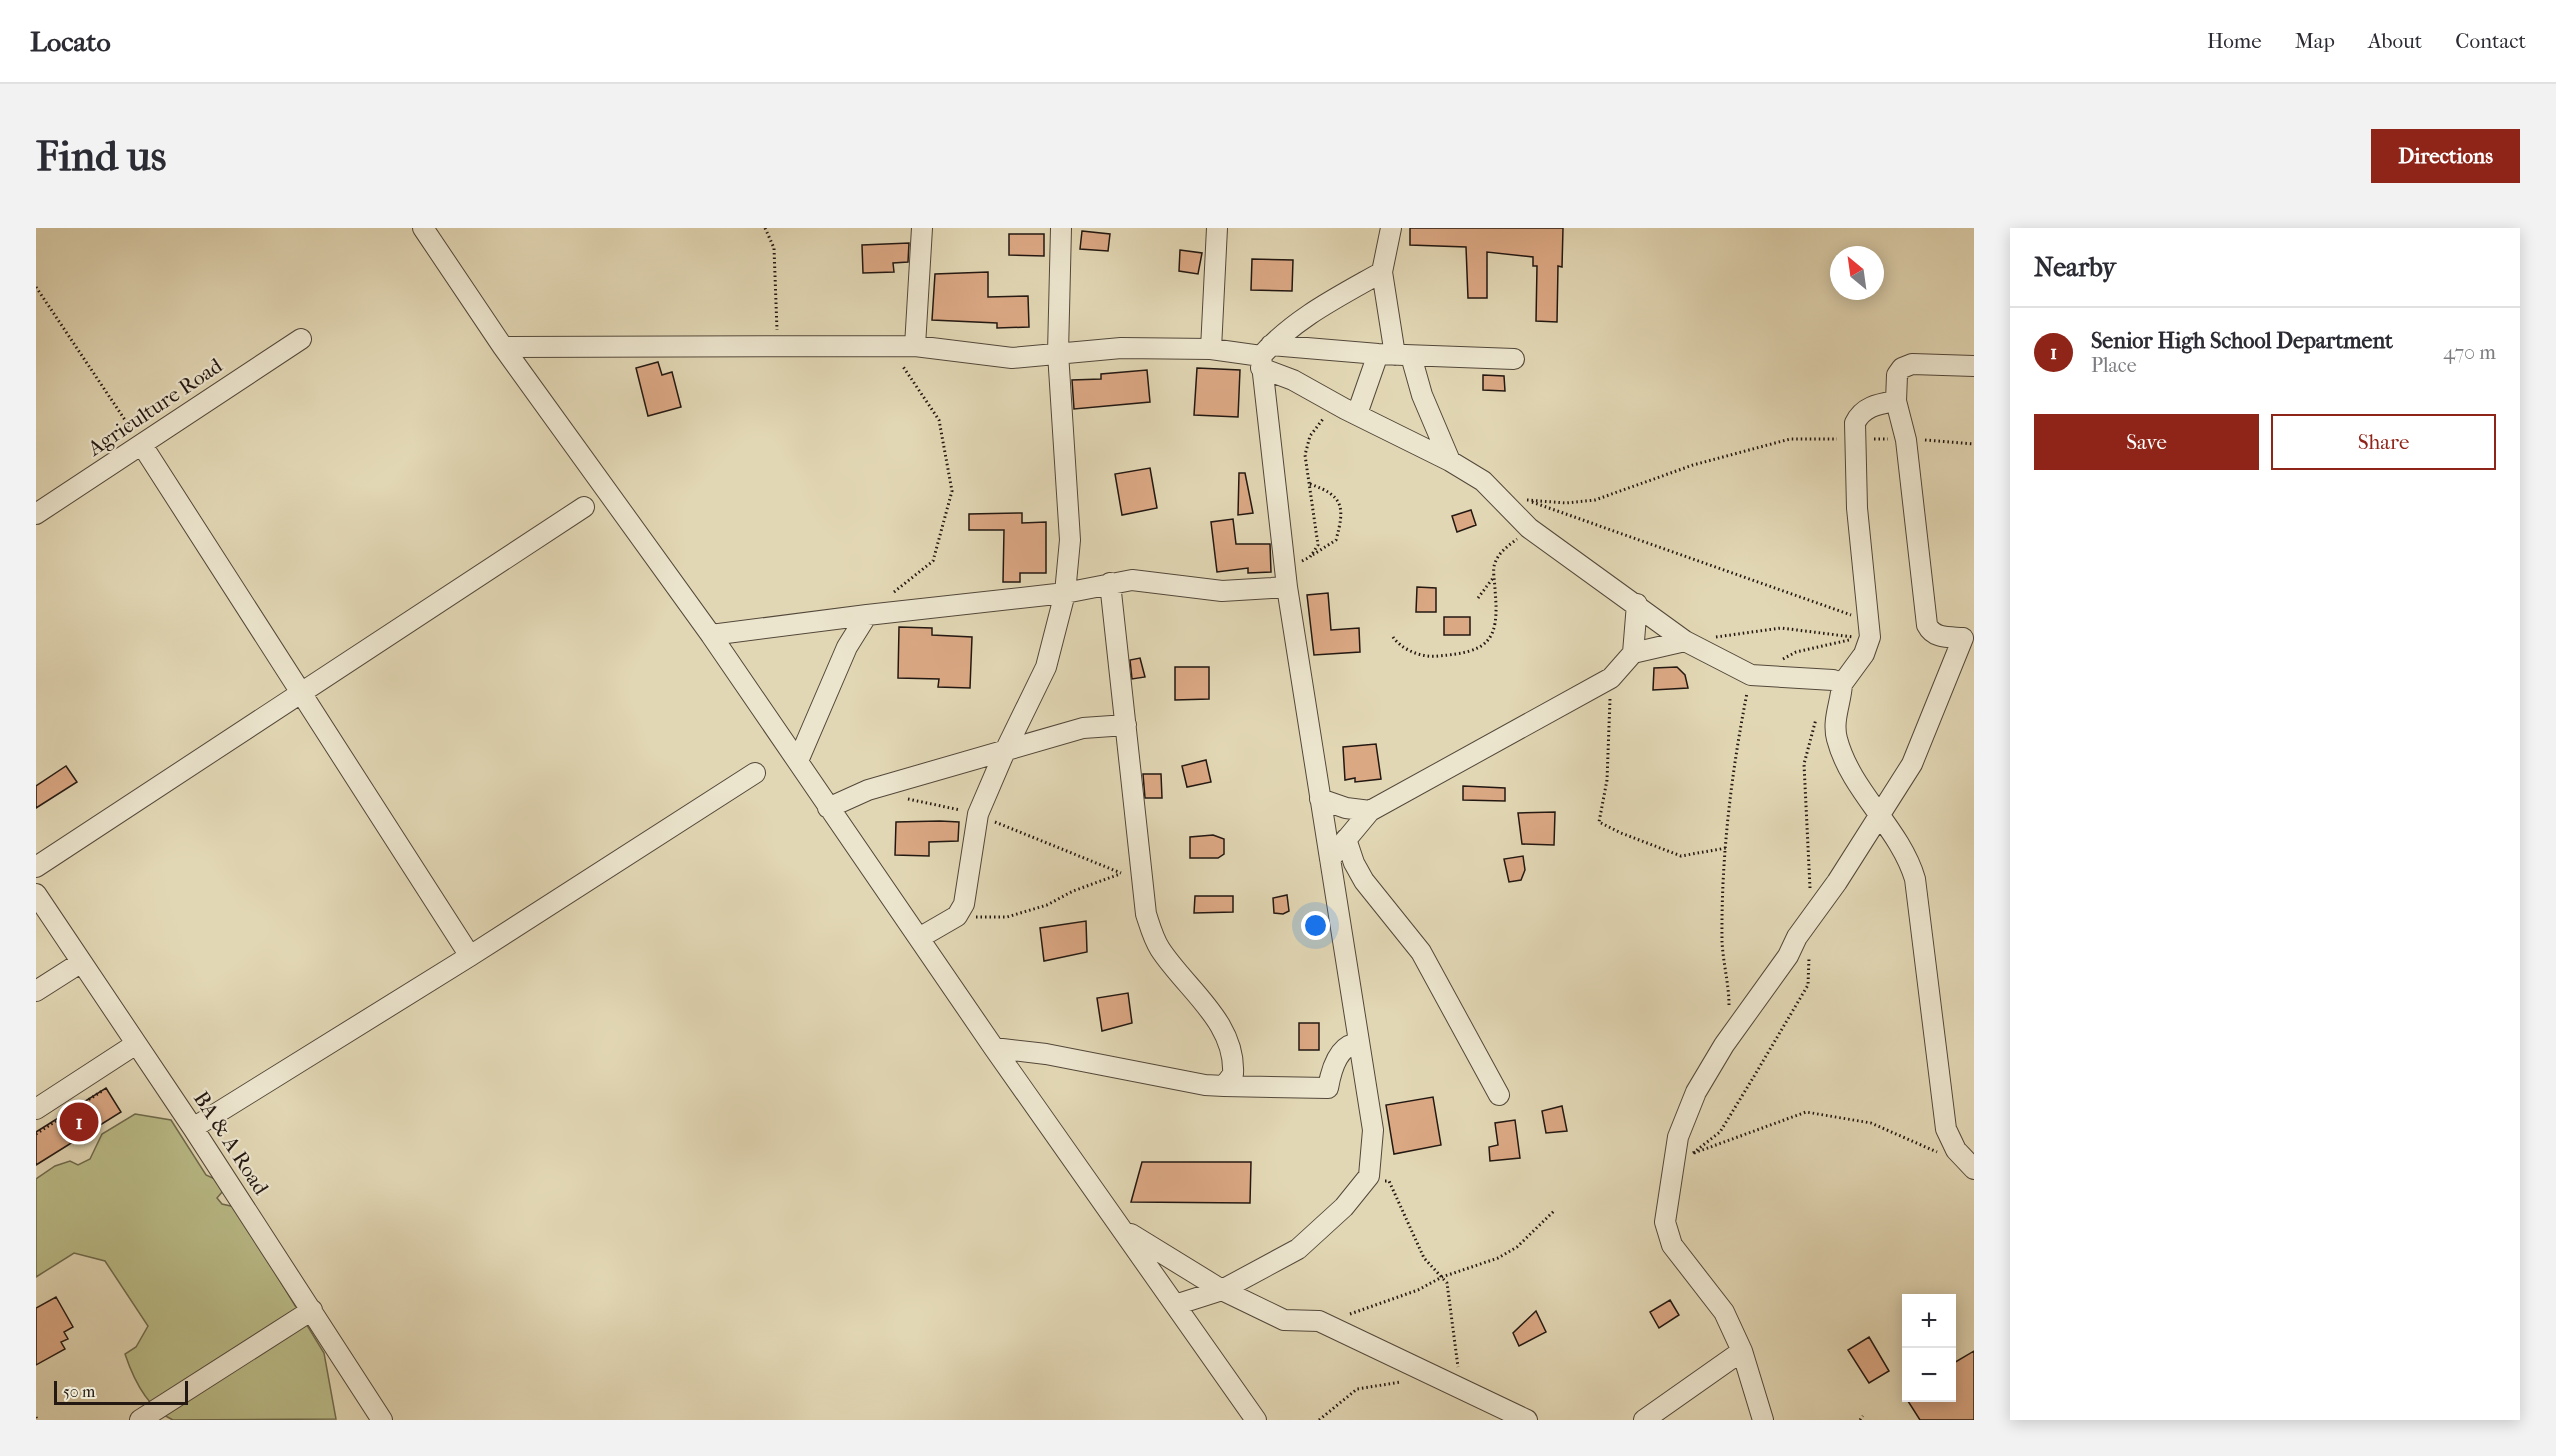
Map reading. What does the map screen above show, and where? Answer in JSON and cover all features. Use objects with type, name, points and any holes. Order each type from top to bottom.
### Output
[{"type":"street","points":[[423,228],[503,347],[711,635],[994,1048],[1125,1231],[1251,1418]]},
{"type":"street","points":[[915,346],[922,228]]},
{"type":"street","points":[[919,938],[957,916],[964,904],[978,814],[1005,751],[1046,667],[1065,593],[1070,540],[1058,353],[1060,228]]},
{"type":"street","points":[[1211,349],[1217,228]]},
{"type":"street","points":[[1390,228],[1382,272],[1394,355],[1422,395],[1450,461]]},
{"type":"street","points":[[1264,357],[1320,306],[1382,272]]},
{"type":"street","name":"Agriculture Road","points":[[36,514],[301,339]]},
{"type":"street","points":[[503,347],[915,346],[1012,357],[1121,348],[1211,349],[1264,357],[1394,355],[1514,359]]},
{"type":"street","points":[[1357,414],[1394,355]]},
{"type":"street","points":[[1264,357],[1293,380],[1335,404],[1450,461],[1483,481],[1529,528],[1685,640],[1751,675],[1825,679],[1842,684]]},
{"type":"street","points":[[1175,1305],[1222,1290],[1298,1249],[1344,1207],[1369,1176],[1373,1130],[1286,579],[1264,357]]},
{"type":"street","points":[[1763,1420],[1742,1351],[1714,1295],[1672,1245],[1665,1222],[1673,1161],[1678,1137],[1696,1092],[1724,1046],[1788,956],[1912,764],[1963,638],[1937,636],[1930,632],[1927,625],[1906,440],[1896,401],[1897,375],[1902,368],[1923,363],[1974,366]]},
{"type":"street","points":[[1896,401],[1869,408],[1859,414],[1854,439],[1861,556],[1870,629],[1864,654],[1842,684],[1835,720],[1837,738],[1845,759],[1878,816],[1907,857],[1915,879],[1946,1129],[1956,1149],[1974,1169]]},
{"type":"street","points":[[142,445],[470,956]]},
{"type":"street","points":[[36,867],[584,507]]},
{"type":"street","points":[[711,635],[1065,593],[1110,583],[1150,580],[1231,591],[1286,579]]},
{"type":"street","points":[[1110,583],[1142,877],[1152,934],[1161,950],[1222,1027],[1233,1049],[1233,1074],[1224,1086]]},
{"type":"street","points":[[1633,653],[1637,604]]},
{"type":"street","points":[[798,761],[847,647],[867,615]]},
{"type":"street","points":[[1330,859],[1370,811],[1611,678],[1633,653],[1685,640]]},
{"type":"street","points":[[828,808],[868,790],[1083,728],[1126,725]]},
{"type":"street","points":[[193,1128],[470,956],[754,773]]},
{"type":"street","points":[[1320,799],[1346,808],[1370,811]]},
{"type":"street","points":[[1346,839],[1364,881],[1421,952],[1499,1095]]},
{"type":"street","name":"BA & A Road","points":[[36,894],[80,963],[193,1128],[382,1420]]},
{"type":"street","points":[[36,991],[80,963]]},
{"type":"street","points":[[994,1048],[1046,1054],[1205,1085],[1328,1088],[1332,1067],[1340,1055],[1354,1044],[1359,1043]]},
{"type":"street","points":[[36,1109],[136,1044]]},
{"type":"street","points":[[1125,1231],[1222,1290],[1284,1320],[1319,1321],[1527,1420]]},
{"type":"street","points":[[140,1420],[312,1310]]},
{"type":"street","points":[[1644,1420],[1742,1351]]},
{"type":"path","points":[[765,228],[774,255],[778,346]]},
{"type":"path","points":[[36,287],[142,445]]},
{"type":"path","points":[[889,346],[939,420],[952,491],[933,561],[891,594]]},
{"type":"path","points":[[1310,557],[1318,545],[1305,455],[1310,436],[1335,404]]},
{"type":"path","points":[[1501,498],[1566,503],[1595,500],[1693,465],[1790,439],[1906,440],[1974,444]]},
{"type":"path","points":[[1286,579],[1310,557],[1336,540],[1342,517],[1339,500],[1328,490],[1310,484]]},
{"type":"path","points":[[1527,500],[1870,629]]},
{"type":"path","points":[[1393,637],[1399,646],[1429,657],[1467,654],[1489,642],[1498,620],[1493,565],[1500,554],[1529,528]]},
{"type":"path","points":[[1478,598],[1494,577]]},
{"type":"path","points":[[1685,640],[1781,628],[1834,636],[1870,629]]},
{"type":"path","points":[[1778,661],[1796,652],[1870,629]]},
{"type":"path","points":[[1730,1010],[1722,943],[1726,848],[1736,748],[1751,675]]},
{"type":"path","points":[[1611,678],[1607,780],[1599,822],[1681,856],[1726,848]]},
{"type":"path","points":[[1811,918],[1804,764],[1818,711]]},
{"type":"path","points":[[957,916],[1007,917],[1047,905],[1073,891],[1121,873],[1142,877]]},
{"type":"path","points":[[1673,1161],[1697,1151],[1720,1132],[1808,985],[1809,951]]},
{"type":"path","points":[[36,1134],[102,1091]]},
{"type":"path","points":[[1673,1161],[1806,1112],[1871,1123],[1941,1154]]},
{"type":"path","points":[[1369,1176],[1389,1181],[1424,1258],[1447,1283],[1461,1388]]},
{"type":"path","points":[[1319,1321],[1355,1313],[1418,1290],[1442,1277],[1498,1258],[1517,1247],[1555,1210]]},
{"type":"path","points":[[1319,1420],[1357,1389],[1395,1381],[1404,1382]]},
{"type":"path","points":[[1860,1420],[1863,1416]]},
{"type":"green space","points":[[135,1114],[171,1120],[206,1175],[217,1180],[223,1191],[217,1198],[222,1204],[235,1207],[324,1353],[336,1419],[173,1420],[149,1401],[132,1373],[125,1354],[136,1347],[148,1326],[105,1261],[74,1253],[36,1277],[36,1179],[55,1166],[70,1161],[78,1165],[90,1159],[102,1134]]},
{"type":"building","points":[[1410,228],[1563,228],[1562,267],[1558,266],[1557,322],[1536,321],[1537,266],[1533,266],[1533,257],[1487,252],[1487,298],[1468,298],[1466,247],[1410,245]]},
{"type":"building","points":[[1082,231],[1110,234],[1108,251],[1080,249]]},
{"type":"building","points":[[1009,234],[1044,234],[1044,256],[1009,255]]},
{"type":"building","points":[[909,243],[908,262],[893,263],[894,272],[863,273],[862,245]]},
{"type":"building","points":[[1180,250],[1202,253],[1198,274],[1179,271]]},
{"type":"building","points":[[1252,259],[1293,260],[1292,291],[1251,290]]},
{"type":"building","points":[[988,272],[988,297],[1028,296],[1029,327],[997,328],[997,323],[932,320],[935,274]]},
{"type":"building","points":[[658,362],[662,375],[672,372],[681,407],[648,416],[636,368]]},
{"type":"building","points":[[1197,368],[1240,370],[1238,417],[1194,415]]},
{"type":"building","points":[[1147,370],[1150,402],[1074,409],[1072,380],[1101,379],[1101,374]]},
{"type":"building","points":[[1483,375],[1504,376],[1505,391],[1483,390]]},
{"type":"building","points":[[1150,468],[1157,508],[1122,515],[1115,474]]},
{"type":"building","points":[[1239,473],[1245,473],[1253,513],[1238,515]]},
{"type":"building","points":[[1471,510],[1476,525],[1457,532],[1452,516]]},
{"type":"building","points":[[1022,513],[1022,523],[1046,522],[1046,573],[1020,573],[1020,582],[1003,582],[1004,530],[969,530],[969,514]]},
{"type":"building","points":[[1233,519],[1236,544],[1270,544],[1271,572],[1248,573],[1248,568],[1217,572],[1211,522]]},
{"type":"building","points":[[1417,587],[1436,588],[1436,612],[1416,612]]},
{"type":"building","points":[[1328,593],[1331,630],[1359,628],[1360,652],[1314,655],[1307,595]]},
{"type":"building","points":[[1444,617],[1470,617],[1470,635],[1444,635]]},
{"type":"building","points":[[899,627],[932,628],[932,635],[972,637],[970,688],[938,687],[939,679],[898,678]]},
{"type":"building","points":[[1140,658],[1145,677],[1132,679],[1130,660]]},
{"type":"building","points":[[1175,667],[1209,667],[1209,699],[1175,700]]},
{"type":"building","points":[[1677,667],[1685,675],[1688,688],[1653,690],[1654,668]]},
{"type":"building","points":[[1376,744],[1381,779],[1355,782],[1355,778],[1345,780],[1343,747]]},
{"type":"building","points":[[1206,760],[1211,782],[1187,787],[1182,766]]},
{"type":"building","points":[[66,766],[77,782],[36,808],[36,786]]},
{"type":"building","points":[[1143,774],[1161,774],[1162,798],[1145,798]]},
{"type":"building","points":[[1463,786],[1505,788],[1505,801],[1463,800]]},
{"type":"building","points":[[1555,812],[1554,845],[1522,844],[1518,813]]},
{"type":"building","points":[[896,822],[959,822],[958,841],[929,842],[929,856],[895,855]]},
{"type":"building","points":[[1213,835],[1224,839],[1224,854],[1218,858],[1190,858],[1190,837]]},
{"type":"building","points":[[1523,856],[1525,870],[1521,880],[1509,882],[1504,859]]},
{"type":"building","points":[[1287,895],[1289,911],[1283,914],[1274,913],[1273,898]]},
{"type":"building","points":[[1195,896],[1233,896],[1233,912],[1194,913]]},
{"type":"building","points":[[1086,921],[1087,952],[1044,961],[1040,928]]},
{"type":"building","points":[[1128,993],[1132,1023],[1102,1031],[1097,998]]},
{"type":"building","points":[[1299,1023],[1319,1023],[1319,1050],[1299,1050]]},
{"type":"building","points":[[106,1088],[121,1112],[36,1165],[36,1132]]},
{"type":"building","points":[[1433,1097],[1441,1145],[1394,1154],[1386,1105]]},
{"type":"building","points":[[1562,1106],[1567,1131],[1546,1133],[1542,1111]]},
{"type":"building","points":[[1515,1120],[1520,1158],[1490,1161],[1489,1147],[1498,1145],[1495,1123]]},
{"type":"building","points":[[1142,1162],[1251,1162],[1250,1203],[1131,1202]]},
{"type":"building","points":[[56,1297],[73,1327],[64,1332],[68,1339],[61,1342],[65,1349],[36,1365],[36,1308]]},
{"type":"building","points":[[1670,1300],[1679,1315],[1659,1328],[1650,1312]]},
{"type":"building","points":[[1536,1311],[1546,1332],[1519,1346],[1513,1333]]},
{"type":"building","points":[[1869,1337],[1889,1371],[1869,1383],[1848,1350]]},
{"type":"building","points":[[1974,1351],[1974,1420],[1920,1420],[1909,1402],[1956,1402],[1956,1362]]},
{"type":"place","name":"Senior High School Department","points":[[79,1122]]}]
